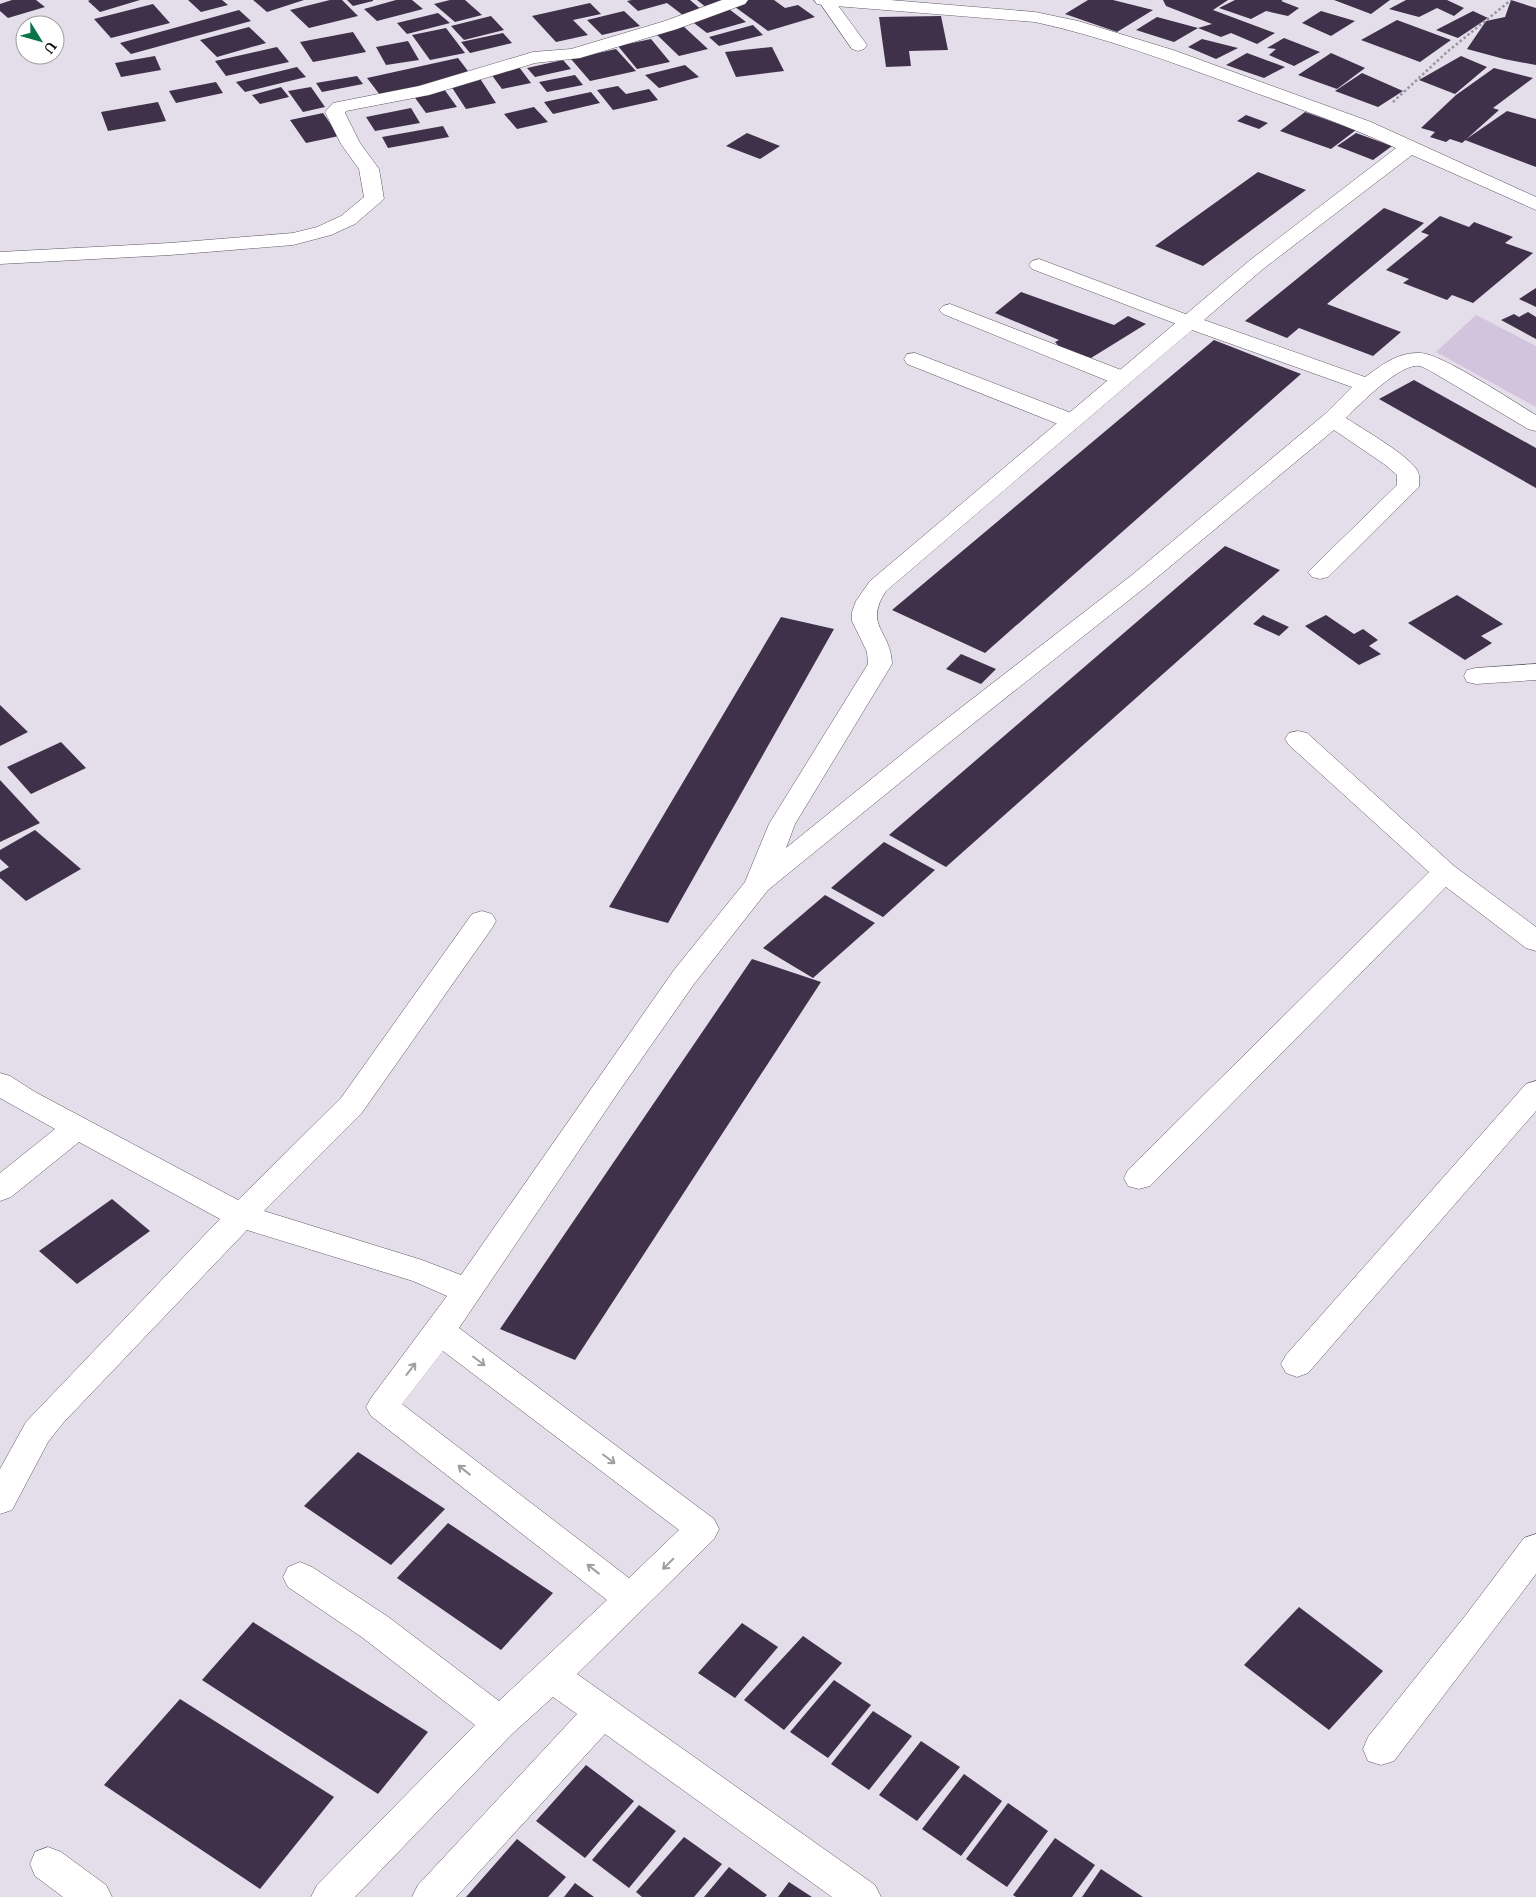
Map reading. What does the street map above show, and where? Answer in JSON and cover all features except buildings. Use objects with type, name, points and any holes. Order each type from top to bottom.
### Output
[{"type":"street","points":[[0,258],[170,249],[293,239],[324,231],[348,220],[374,199],[369,168],[351,144],[335,112],[340,107],[422,91],[532,58],[573,54],[671,25],[739,0]]},
{"type":"street","points":[[825,0],[1035,17],[1072,24],[1166,54],[1364,126],[1536,204]]},
{"type":"street","points":[[825,0],[858,45]]},
{"type":"street","points":[[757,885],[782,824],[880,664],[878,647],[866,627],[863,613],[866,601],[878,586],[1256,264],[1411,146]]},
{"type":"street","points":[[1039,265],[1189,322],[1367,385]]},
{"type":"street","points":[[950,310],[1121,378]]},
{"type":"street","points":[[915,359],[1071,421]]},
{"type":"street","points":[[631,1599],[382,1407],[440,1331],[679,984],[757,885],[936,740],[1140,580],[1333,419],[1367,385],[1402,362],[1422,359],[1442,368],[1536,424]]},
{"type":"street","points":[[1320,572],[1408,487],[1408,473],[1392,459],[1333,419]]},
{"type":"street","points":[[1476,676],[1536,672]]},
{"type":"street","points":[[1298,739],[1445,872],[1536,941]]},
{"type":"street","points":[[1139,1178],[1445,872]]},
{"type":"street","points":[[0,1500],[37,1432],[52,1414],[241,1216],[351,1106],[482,921]]},
{"type":"street","points":[[0,1084],[25,1100],[241,1216],[422,1272],[467,1291]]},
{"type":"street","points":[[1297,1364],[1536,1092]]},
{"type":"street","points":[[0,1189],[77,1128]]},
{"type":"street","points":[[330,1897],[500,1723],[552,1676],[702,1529],[440,1331]]},
{"type":"street","points":[[1382,1749],[1536,1548]]},
{"type":"street","points":[[300,1576],[375,1627],[500,1723]]},
{"type":"street","points":[[552,1676],[862,1897]]},
{"type":"street","points":[[431,1897],[602,1712]]},
{"type":"street","points":[[48,1864],[93,1897]]},
{"type":"path","points":[[1364,126],[1403,94],[1447,52],[1511,0]]},
{"type":"shaded area","points":[[1476,315],[1536,346],[1536,407],[1436,352]]}]
